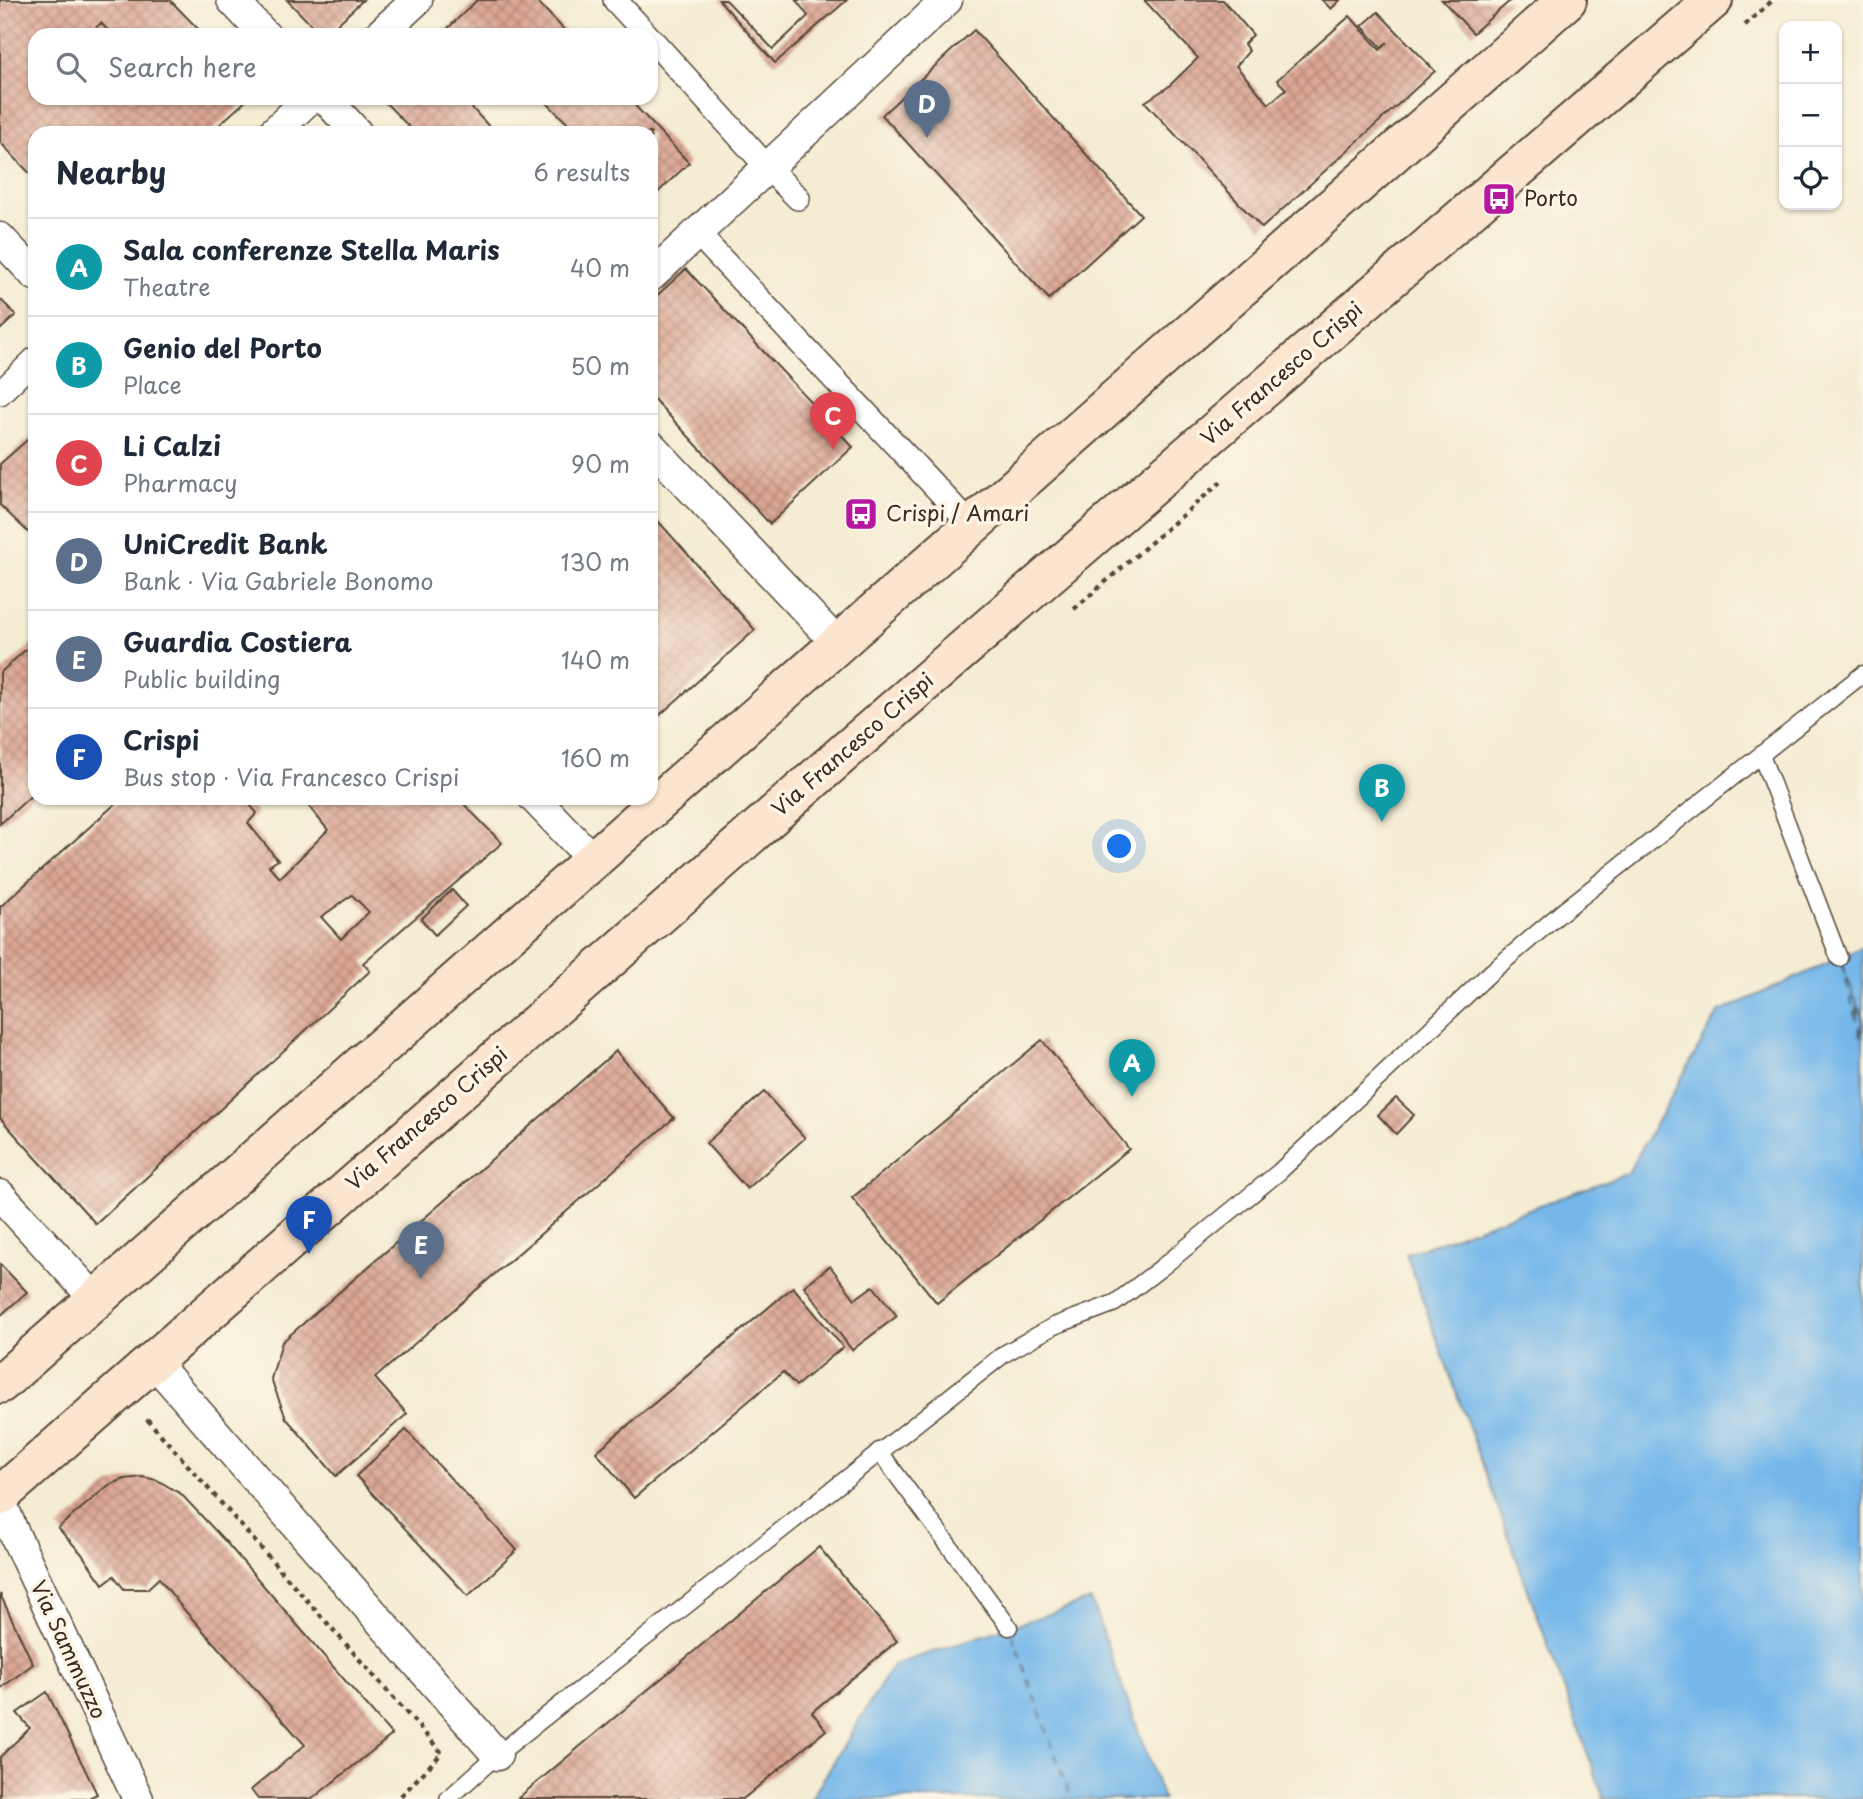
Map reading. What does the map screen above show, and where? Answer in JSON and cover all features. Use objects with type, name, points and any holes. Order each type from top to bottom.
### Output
[{"type":"main road","points":[[658,802],[1567,0]]},
{"type":"main road","name":"Via Francesco Crispi","points":[[0,1498],[847,750],[1713,0]]},
{"type":"main road","points":[[0,1384],[655,805]]},
{"type":"street","points":[[232,0],[258,28]]},
{"type":"street","points":[[387,28],[417,0]]},
{"type":"street","points":[[615,0],[641,28]]},
{"type":"street","points":[[658,269],[947,0]]},
{"type":"street","points":[[658,47],[798,198]]},
{"type":"street","points":[[280,126],[303,105]]},
{"type":"street","points":[[331,105],[350,126]]},
{"type":"street","points":[[697,233],[971,525]]},
{"type":"street","points":[[0,238],[28,268]]},
{"type":"street","points":[[0,393],[28,366]]},
{"type":"street","points":[[658,453],[837,643]]},
{"type":"street","points":[[541,805],[593,860]]},
{"type":"street","points":[[0,1195],[95,1299]]},
{"type":"street","points":[[153,1361],[497,1755]]},
{"type":"street","name":"Via Sammuzzo","points":[[0,1498],[138,1799]]},
{"type":"lane","points":[[448,1799],[497,1755],[1004,1354],[1055,1326],[1115,1303],[1161,1268],[1279,1172],[1499,965],[1562,912],[1761,755],[1861,682]]},
{"type":"lane","points":[[1761,755],[1839,958]]},
{"type":"lane","points":[[879,1451],[1009,1627]]},
{"type":"path","points":[[142,1412],[442,1753],[398,1799]]},
{"type":"water","points":[[1863,947],[1863,1799],[1604,1799],[1406,1254],[1628,1173],[1718,1013]]},
{"type":"water","points":[[1091,1600],[1163,1799],[811,1799],[893,1665]]},
{"type":"building","points":[[0,0],[170,0],[197,28],[106,28],[101,23],[96,28],[28,28],[28,105],[241,105],[218,126],[28,126],[28,172],[0,142]]},
{"type":"building","points":[[287,0],[363,0],[333,28],[314,28]]},
{"type":"building","points":[[477,0],[536,0],[562,28],[448,28]]},
{"type":"building","points":[[719,0],[726,0],[773,49],[808,16],[796,0],[847,0],[775,63]]},
{"type":"building","points":[[1144,0],[1223,0],[1253,35],[1244,44],[1249,51],[1236,66],[1269,104],[1286,89],[1277,80],[1350,16],[1380,50],[1388,42],[1381,47],[1362,26],[1378,12],[1435,71],[1262,228],[1145,102],[1168,87],[1198,58]]},
{"type":"building","points":[[1322,0],[1340,0],[1331,9]]},
{"type":"building","points":[[1442,0],[1511,0],[1473,33]]},
{"type":"building","points":[[974,30],[1141,215],[1049,299],[882,115]]},
{"type":"building","points":[[388,105],[474,105],[471,107],[489,126],[408,126]]},
{"type":"building","points":[[549,105],[635,105],[654,126],[570,126]]},
{"type":"building","points":[[658,130],[689,163],[658,192]]},
{"type":"building","points":[[686,269],[853,447],[770,524],[658,404],[658,295]]},
{"type":"building","points":[[0,299],[16,315],[0,330]]},
{"type":"building","points":[[28,439],[28,532],[0,505],[0,464]]},
{"type":"building","points":[[658,521],[755,630],[658,717]]},
{"type":"building","points":[[28,647],[28,798],[0,824],[0,673]]},
{"type":"building","points":[[114,805],[250,805],[257,813],[248,823],[278,860],[269,866],[280,878],[328,830],[308,805],[465,805],[502,843],[363,963],[370,971],[96,1224],[0,1118],[0,907]],"holes":[[[352,895],[369,912],[341,939],[321,917]]]},
{"type":"building","points":[[452,890],[466,906],[435,935],[421,919]]},
{"type":"building","points":[[1042,1040],[1129,1149],[937,1303],[852,1198]]},
{"type":"building","points":[[616,1051],[674,1118],[375,1378],[407,1414],[336,1476],[286,1418],[271,1379],[282,1342]]},
{"type":"building","points":[[764,1092],[805,1138],[747,1189],[706,1143]]},
{"type":"building","points":[[1396,1098],[1414,1115],[1396,1134],[1378,1115]]},
{"type":"building","points":[[0,1264],[27,1292],[0,1316]]},
{"type":"building","points":[[830,1266],[855,1299],[873,1286],[897,1316],[852,1350],[804,1286]]},
{"type":"building","points":[[793,1287],[843,1347],[796,1386],[783,1372],[634,1498],[596,1452]]},
{"type":"building","points":[[406,1430],[517,1550],[468,1596],[356,1476]]},
{"type":"building","points":[[142,1477],[157,1480],[181,1494],[225,1541],[392,1735],[312,1799],[258,1799],[251,1790],[305,1745],[159,1578],[147,1589],[124,1589],[114,1576],[103,1584],[81,1553],[58,1528],[109,1485]]},
{"type":"building","points":[[819,1547],[897,1641],[812,1712],[826,1730],[743,1799],[517,1799]]},
{"type":"building","points":[[0,1594],[33,1664],[0,1689]]},
{"type":"building","points":[[47,1692],[97,1794],[87,1799],[0,1799],[0,1757],[30,1728],[17,1713]]},
{"type":"ferry route","points":[[1843,965],[1849,980]]},
{"type":"ferry route","points":[[1842,966],[1863,1044]]},
{"type":"ferry route","points":[[1846,976],[1863,1026]]},
{"type":"ferry route","points":[[1849,982],[1857,1002]]},
{"type":"ferry route","points":[[1856,1002],[1863,1021]]},
{"type":"ferry route","points":[[1859,1008],[1863,1017]]},
{"type":"ferry route","points":[[1855,1009],[1863,1037]]},
{"type":"ferry route","points":[[1012,1634],[1071,1799]]},
{"type":"place","name":"UniCredit Bank","points":[[927,138]]},
{"type":"place","name":"Porto","points":[[1499,199]]},
{"type":"place","name":"Li Calzi","points":[[833,450]]},
{"type":"place","name":"Crispi / Amari","points":[[861,514]]},
{"type":"place","name":"Genio del Porto","points":[[1382,822]]},
{"type":"place","name":"Sala conferenze Stella Maris","points":[[1132,1097]]},
{"type":"place","name":"Crispi","points":[[309,1254]]},
{"type":"place","name":"Guardia Costiera","points":[[421,1279]]}]
